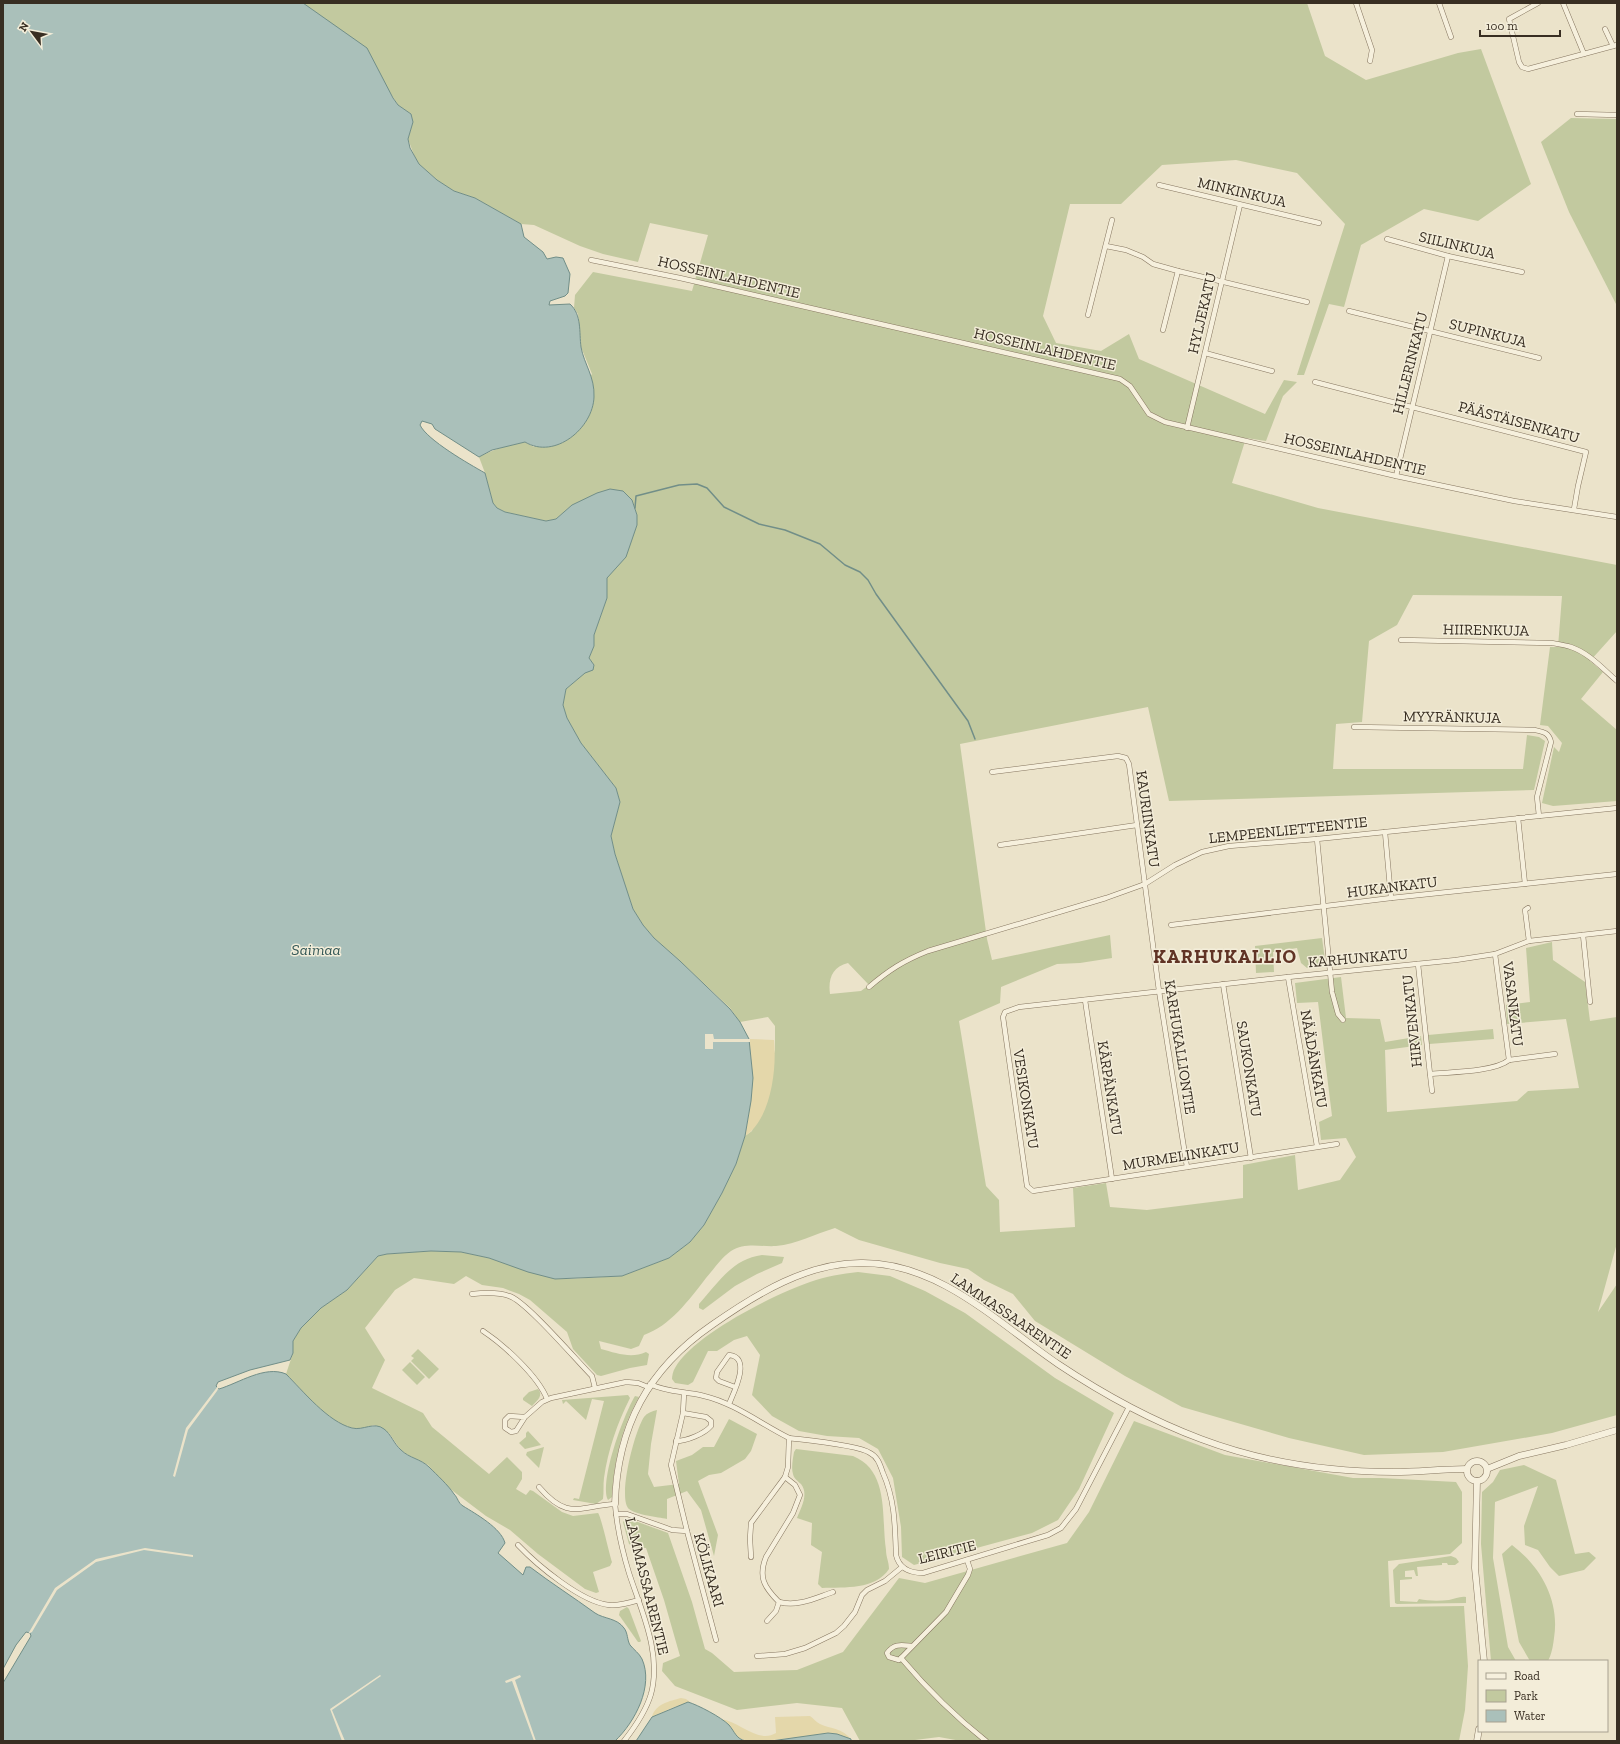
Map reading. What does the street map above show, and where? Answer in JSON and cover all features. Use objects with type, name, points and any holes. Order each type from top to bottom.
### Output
[{"type":"street","points":[[1356,3],[1372,50],[1370,60]]},
{"type":"street","points":[[1439,3],[1451,36]]},
{"type":"street","points":[[1538,3],[1512,17],[1509,22],[1519,62],[1522,67],[1528,69],[1615,45],[1605,28]]},
{"type":"street","points":[[1563,3],[1584,54]]},
{"type":"street","points":[[1577,114],[1617,115]]},
{"type":"street","name":"MINKINKUJA","points":[[1159,185],[1319,223]]},
{"type":"street","name":"HYLJEKATU","points":[[1187,428],[1240,205]]},
{"type":"street","points":[[1088,315],[1112,220]]},
{"type":"street","name":"SIILINKUJA","points":[[1387,239],[1448,256],[1522,272]]},
{"type":"street","points":[[1106,246],[1126,250],[1143,257],[1153,264],[1178,271],[1307,302]]},
{"type":"street","name":"HILLERINKATU","points":[[1396,476],[1448,256]]},
{"type":"street","name":"HOSSEINLAHDENTIE","points":[[591,260],[680,278],[1120,379],[1130,386],[1149,414],[1164,422],[1187,428],[1396,476],[1548,507],[1574,509],[1617,517]]},
{"type":"street","points":[[1163,330],[1178,271]]},
{"type":"street","name":"SUPINKUJA","points":[[1349,311],[1539,358]]},
{"type":"street","points":[[1205,353],[1272,371]]},
{"type":"street","points":[[1315,382],[1412,407]]},
{"type":"street","name":"PÄÄSTÄISENKATU","points":[[1412,407],[1586,452],[1574,509]]},
{"type":"street","name":"HIIRENKUJA","points":[[1400,640],[1552,643],[1570,647],[1592,659],[1617,681]]},
{"type":"street","name":"MYYRÄNKUJA","points":[[1354,727],[1535,730],[1545,733],[1549,736],[1551,742],[1538,797],[1539,816]]},
{"type":"street","name":"KAURIINKATU","points":[[992,772],[1118,756],[1126,758],[1129,764],[1145,884]]},
{"type":"street","name":"LEMPEENLIETTEENTIE","points":[[869,987],[891,968],[908,958],[1106,898],[1145,884],[1175,864],[1202,852],[1229,846],[1316,839],[1617,808]]},
{"type":"street","points":[[1518,818],[1525,884]]},
{"type":"street","points":[[1000,845],[1137,825]]},
{"type":"street","points":[[1385,832],[1391,898]]},
{"type":"street","points":[[1316,839],[1334,1004],[1338,1014],[1343,1020]]},
{"type":"street","name":"HUKANKATU","points":[[1171,925],[1391,898],[1617,874]]},
{"type":"street","name":"KARHUKALLIONTIE","points":[[1145,884],[1159,991],[1187,1167]]},
{"type":"street","points":[[1528,908],[1525,910],[1529,941]]},
{"type":"street","name":"KARHUNKATU","points":[[1005,1012],[1019,1007],[1331,972],[1418,964],[1495,954],[1529,941],[1617,931]]},
{"type":"street","points":[[1583,935],[1590,1002]]},
{"type":"street","name":"VASANKATU","points":[[1495,954],[1509,1060],[1555,1054]]},
{"type":"street","name":"HIRVENKATU","points":[[1418,964],[1432,1091]]},
{"type":"street","name":"NÄÄDÄNKATU","points":[[1288,977],[1317,1146]]},
{"type":"street","name":"SAUKONKATU","points":[[1224,984],[1251,1158]]},
{"type":"street","name":"KÄRPÄNKATU","points":[[1085,1000],[1112,1179]]},
{"type":"street","name":"VESIKONKATU","points":[[1005,1012],[1003,1017],[1003,1026],[1027,1186],[1029,1190]]},
{"type":"street","name":"HIRVENKATU","points":[[1430,1074],[1491,1068],[1503,1064],[1509,1060]]},
{"type":"street","name":"MURMELINKATU","points":[[1029,1190],[1036,1192],[1337,1144]]},
{"type":"street","name":"LAMMASSAARENTIE","points":[[624,1741],[644,1711],[653,1684],[654,1666],[652,1651],[639,1600],[622,1545],[615,1504],[618,1468],[623,1444],[632,1419],[649,1386],[670,1360],[690,1341],[744,1304],[775,1287],[813,1271],[835,1265],[865,1262],[882,1264],[926,1276],[948,1287],[972,1302],[1058,1363],[1129,1407],[1193,1436],[1239,1452],[1310,1467],[1393,1472],[1467,1469]]},
{"type":"street","points":[[472,1294],[509,1296],[515,1299],[532,1313],[592,1376],[595,1388]]},
{"type":"street","points":[[483,1330],[506,1349],[540,1384],[547,1399]]},
{"type":"street","points":[[729,1404],[740,1373],[741,1365],[738,1358],[734,1355],[729,1355],[720,1367],[716,1378],[719,1381],[735,1387]]},
{"type":"street","points":[[525,1418],[509,1416],[505,1420],[505,1428],[511,1432],[516,1431],[525,1418],[547,1399],[630,1382],[704,1396],[729,1404],[789,1438],[788,1467],[785,1477],[751,1523],[751,1557]]},
{"type":"street","points":[[684,1393],[684,1413],[671,1465],[687,1531]]},
{"type":"street","name":"LEIRITIE","points":[[789,1438],[858,1448],[870,1452],[876,1457],[888,1484],[894,1507],[897,1561],[902,1567],[910,1572],[923,1573],[1048,1535],[1061,1528],[1076,1509],[1091,1477],[1129,1407]]},
{"type":"street","points":[[676,1441],[683,1441],[705,1431],[711,1426],[711,1421],[706,1417],[684,1413]]},
{"type":"street","points":[[1487,1469],[1519,1456],[1566,1445],[1617,1430]]},
{"type":"street","points":[[1471,1462],[1483,1462],[1487,1469],[1485,1477],[1477,1481],[1474,1481],[1468,1476],[1467,1469],[1471,1462]]},
{"type":"street","points":[[785,1477],[798,1490],[800,1495],[798,1503],[766,1557],[762,1575],[779,1602],[798,1604],[832,1592]]},
{"type":"street","points":[[1477,1481],[1475,1568],[1484,1660]]},
{"type":"street","points":[[539,1487],[553,1500],[569,1509],[582,1510],[615,1504]]},
{"type":"street","name":"KÖLIKAARI","points":[[616,1514],[626,1514],[672,1530],[687,1531],[716,1640]]},
{"type":"street","points":[[518,1545],[534,1562],[587,1598],[608,1605],[622,1604],[639,1600]]},
{"type":"street","points":[[900,1659],[946,1612],[957,1595],[970,1569],[967,1560]]},
{"type":"street","points":[[757,1656],[785,1654],[805,1648],[836,1633],[844,1626],[855,1612],[862,1595],[867,1590],[885,1581],[902,1567]]},
{"type":"street","points":[[767,1621],[776,1610],[779,1602]]},
{"type":"street","points":[[912,1646],[898,1645],[891,1648],[887,1653],[889,1657],[900,1659],[956,1718],[986,1741]]},
{"type":"green space","points":[[303,3],[1307,3],[1325,56],[1366,80],[1458,53],[1481,49],[1531,184],[1478,221],[1424,209],[1361,245],[1344,307],[1329,304],[1304,375],[1297,375],[1345,224],[1297,173],[1236,160],[1162,165],[1121,204],[1070,204],[1043,316],[1056,343],[1101,351],[1129,334],[1139,359],[1265,414],[1284,380],[1297,382],[1283,396],[1266,441],[1246,438],[1232,483],[1318,508],[1617,565],[1617,631],[1590,661],[1603,672],[1581,699],[1617,730],[1617,801],[1553,806],[1542,803],[1554,747],[1559,752],[1562,743],[1548,726],[1540,725],[1550,647],[1558,647],[1562,596],[1413,595],[1397,625],[1369,641],[1362,722],[1336,724],[1333,769],[1523,769],[1527,735],[1539,737],[1545,741],[1534,790],[1169,801],[1148,707],[960,744],[987,939],[992,960],[1110,935],[1112,958],[1080,963],[1057,964],[1001,987],[1000,1003],[959,1021],[986,1186],[999,1200],[1000,1232],[1075,1227],[1073,1188],[1106,1183],[1110,1207],[1147,1210],[1243,1198],[1243,1165],[1295,1155],[1298,1190],[1340,1180],[1356,1157],[1346,1138],[1321,1140],[1319,1122],[1332,1116],[1318,1002],[1297,1003],[1295,983],[1341,977],[1346,1018],[1380,1019],[1385,1042],[1421,1036],[1422,1045],[1385,1050],[1387,1112],[1517,1101],[1528,1091],[1579,1088],[1566,1019],[1507,1024],[1506,1005],[1530,1002],[1526,948],[1552,942],[1553,960],[1585,982],[1590,1021],[1617,1017],[1617,1243],[1598,1312],[1617,1284],[1617,1415],[1552,1433],[1443,1452],[1364,1455],[1289,1438],[1182,1407],[1125,1376],[1035,1321],[1013,1294],[984,1280],[968,1269],[940,1263],[859,1240],[835,1228],[784,1245],[747,1246],[736,1248],[731,1251],[724,1257],[671,1319],[644,1335],[639,1346],[631,1349],[599,1341],[601,1349],[612,1352],[624,1355],[635,1355],[646,1352],[649,1354],[647,1365],[601,1376],[597,1375],[573,1349],[567,1332],[530,1300],[519,1294],[503,1288],[482,1285],[466,1276],[454,1284],[414,1278],[395,1290],[365,1328],[385,1360],[372,1388],[423,1413],[432,1427],[489,1474],[507,1457],[522,1472],[522,1479],[516,1489],[526,1495],[530,1490],[533,1491],[562,1512],[573,1516],[598,1513],[612,1562],[610,1566],[593,1572],[599,1592],[596,1593],[585,1589],[538,1554],[510,1530],[486,1516],[445,1485],[428,1465],[406,1454],[400,1449],[389,1433],[374,1425],[356,1429],[344,1426],[335,1421],[317,1406],[286,1374],[293,1353],[293,1341],[301,1328],[321,1308],[347,1290],[378,1256],[431,1251],[461,1252],[489,1258],[555,1279],[622,1276],[669,1258],[690,1242],[704,1225],[722,1193],[736,1164],[745,1136],[752,1131],[775,1050],[775,1026],[768,1017],[740,1022],[730,1008],[654,938],[643,925],[633,909],[615,854],[611,836],[620,802],[616,788],[581,743],[567,718],[563,705],[566,689],[594,665],[589,658],[594,646],[594,635],[607,598],[607,578],[631,540],[637,525],[637,515],[632,500],[582,501],[572,505],[556,519],[546,521],[505,512],[497,508],[493,503],[479,457],[513,444],[525,442],[534,447],[592,374],[581,347],[578,314],[574,308],[575,295],[593,272],[692,291],[708,235],[650,223],[638,262],[603,254],[580,246],[534,225],[521,224],[475,198],[454,191],[437,180],[419,164],[408,139],[413,122],[411,114],[398,105],[389,91],[326,21]],"holes":[[[848,963],[869,985],[861,991],[830,994],[832,974],[838,967]]]},
{"type":"green space","points":[[1571,118],[1617,119],[1617,306],[1569,212],[1541,142]]},
{"type":"green space","points":[[1322,938],[1326,967],[1307,968],[1301,963],[1297,948],[1273,952],[1274,972],[1256,973],[1255,946]]},
{"type":"green space","points":[[1493,1029],[1494,1039],[1429,1044],[1428,1035]]},
{"type":"green space","points":[[762,1255],[784,1257],[782,1263],[735,1286],[703,1310],[699,1308],[699,1304],[726,1273],[742,1261],[751,1257]]},
{"type":"green space","points":[[858,1272],[890,1276],[925,1291],[965,1313],[1055,1378],[1114,1413],[1079,1489],[1058,1520],[1032,1533],[914,1565],[902,1557],[901,1527],[893,1478],[878,1449],[859,1438],[827,1436],[799,1431],[772,1416],[752,1395],[760,1355],[747,1336],[734,1340],[717,1351],[708,1351],[693,1382],[688,1385],[675,1383],[672,1379],[674,1369],[685,1355],[716,1329],[736,1317],[777,1296],[810,1282],[840,1274]]},
{"type":"green space","points":[[418,1349],[439,1369],[429,1379],[411,1361],[414,1358],[411,1356]]},
{"type":"green space","points":[[410,1362],[425,1377],[417,1385],[402,1370]]},
{"type":"green space","points":[[538,1389],[540,1391],[540,1396],[532,1406],[523,1400],[529,1392]]},
{"type":"green space","points":[[628,1395],[630,1398],[617,1427],[608,1457],[604,1478],[603,1499],[596,1504],[573,1500],[574,1498],[579,1499],[604,1401],[592,1399],[586,1420],[566,1401],[563,1404],[562,1400]]},
{"type":"green space","points":[[635,1396],[639,1397],[627,1421],[623,1433],[617,1458],[612,1497],[608,1500],[606,1491],[610,1463],[619,1432]]},
{"type":"green space","points":[[657,1410],[651,1444],[648,1474],[654,1487],[679,1484],[676,1461],[692,1455],[703,1447],[714,1447],[729,1419],[757,1434],[751,1451],[745,1459],[721,1473],[709,1475],[698,1481],[718,1535],[714,1556],[701,1510],[687,1491],[667,1499],[667,1519],[632,1511],[629,1509],[626,1502],[626,1478],[636,1435],[644,1417],[650,1412]]},
{"type":"green space","points":[[1134,1421],[1225,1455],[1353,1478],[1456,1482],[1462,1492],[1462,1543],[1450,1554],[1388,1561],[1390,1607],[1464,1606],[1468,1666],[1465,1710],[1459,1741],[961,1741],[939,1737],[907,1741],[860,1741],[842,1708],[797,1703],[737,1710],[675,1686],[662,1671],[663,1663],[680,1656],[664,1600],[646,1548],[634,1547],[629,1544],[623,1522],[627,1518],[668,1533],[692,1602],[705,1649],[712,1653],[734,1672],[797,1670],[843,1652],[899,1578],[925,1583],[1067,1543],[1089,1512]]},
{"type":"green space","points":[[528,1431],[541,1445],[525,1449],[519,1443],[526,1437],[526,1433]]},
{"type":"green space","points":[[544,1447],[539,1468],[526,1455],[527,1452]]},
{"type":"green space","points":[[796,1449],[853,1456],[865,1463],[873,1473],[882,1497],[886,1553],[889,1564],[889,1569],[876,1581],[850,1587],[822,1588],[818,1584],[822,1552],[811,1545],[812,1523],[797,1518],[804,1501],[804,1492],[801,1484],[796,1480],[792,1472],[793,1457]]},
{"type":"green space","points":[[1524,1465],[1556,1480],[1575,1554],[1589,1552],[1596,1558],[1584,1570],[1559,1576],[1550,1567],[1538,1550],[1525,1545],[1524,1526],[1538,1486],[1495,1502],[1493,1558],[1508,1647],[1515,1660],[1491,1660],[1481,1544],[1482,1492],[1493,1482],[1500,1470]]},
{"type":"green space","points":[[1512,1545],[1532,1564],[1540,1574],[1546,1586],[1551,1598],[1555,1624],[1553,1647],[1548,1660],[1529,1660],[1519,1642],[1502,1554]]},
{"type":"green space","points":[[1451,1556],[1456,1558],[1459,1562],[1455,1565],[1442,1563],[1442,1565],[1417,1567],[1418,1576],[1416,1576],[1414,1570],[1405,1571],[1405,1577],[1412,1577],[1412,1579],[1400,1580],[1400,1601],[1417,1602],[1419,1599],[1449,1600],[1466,1597],[1466,1603],[1395,1603],[1393,1570],[1399,1564]]},
{"type":"green space","points":[[627,1607],[641,1641],[640,1642],[638,1642],[619,1615],[620,1611]]},
{"type":"sand","points":[[749,1039],[774,1040],[775,1052],[773,1079],[766,1106],[761,1118],[754,1128],[745,1136],[752,1088],[751,1051]]},
{"type":"sand","points":[[681,1698],[690,1702],[652,1717],[656,1709],[660,1706]]},
{"type":"sand","points":[[810,1716],[820,1724],[840,1731],[848,1735],[851,1739],[837,1734],[828,1733],[758,1741],[741,1739],[730,1730],[721,1719],[755,1734],[769,1736],[776,1733],[775,1717]]},
{"type":"water","name":"Saimaa","points":[[3,3],[303,3],[367,48],[393,98],[398,105],[411,114],[413,122],[408,139],[410,148],[419,164],[437,180],[454,191],[475,198],[521,224],[524,237],[543,252],[547,259],[556,257],[563,258],[570,274],[568,293],[565,296],[550,301],[549,305],[570,304],[574,308],[578,318],[582,353],[593,383],[594,390],[592,409],[580,430],[560,444],[548,447],[537,447],[525,442],[492,450],[479,457],[435,429],[432,424],[422,421],[420,425],[431,438],[439,444],[485,473],[493,503],[497,508],[505,512],[546,521],[556,519],[572,505],[597,493],[610,489],[623,491],[632,500],[637,515],[637,525],[626,557],[607,578],[607,598],[594,635],[594,646],[589,658],[594,665],[593,670],[585,673],[566,689],[563,705],[567,718],[581,743],[616,788],[620,802],[611,836],[615,854],[633,909],[643,925],[654,938],[730,1009],[740,1022],[749,1039],[753,1078],[745,1136],[736,1164],[704,1225],[690,1242],[669,1258],[622,1276],[555,1279],[528,1272],[489,1258],[461,1252],[431,1251],[378,1256],[347,1290],[321,1308],[301,1328],[293,1341],[293,1353],[290,1360],[250,1370],[218,1382],[216,1386],[219,1389],[261,1373],[278,1372],[286,1374],[316,1405],[343,1425],[356,1429],[376,1426],[384,1429],[404,1453],[429,1467],[449,1487],[461,1505],[481,1517],[499,1532],[505,1543],[498,1553],[523,1575],[526,1567],[530,1567],[595,1613],[618,1622],[625,1630],[630,1645],[642,1659],[646,1681],[644,1692],[635,1714],[615,1741],[3,1741],[3,1683],[31,1636],[30,1633],[26,1632],[16,1645],[3,1669]]},
{"type":"water","points":[[688,1702],[721,1718],[729,1725],[738,1737],[746,1741],[636,1741],[652,1717]]},
{"type":"water","points":[[828,1733],[837,1734],[851,1739],[851,1741],[771,1741]]},
{"type":"pier","points":[[705,1034],[713,1034],[714,1039],[750,1039],[750,1042],[713,1042],[713,1049],[705,1049]]},
{"type":"pier","points":[[218,1386],[217,1391],[188,1430],[175,1477],[173,1476],[186,1428]]},
{"type":"pier","points":[[145,1548],[193,1555],[193,1557],[144,1550],[96,1562],[57,1590],[32,1632],[28,1634],[55,1588],[96,1559]]},
{"type":"pier","points":[[380,1675],[381,1676],[332,1710],[345,1741],[342,1741],[330,1709]]},
{"type":"pier","points":[[520,1675],[521,1677],[515,1680],[536,1741],[534,1741],[512,1681],[506,1683],[505,1681]]},
{"type":"waterway","points":[[635,508],[636,496],[679,485],[697,484],[707,488],[724,507],[759,524],[785,530],[820,544],[845,565],[860,572],[868,580],[876,594],[968,721],[975,739]]},
{"type":"district","name":"KARHUKALLIO","points":[[1225,956]]}]
